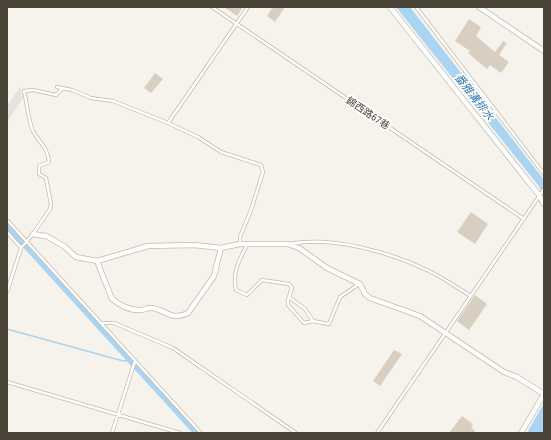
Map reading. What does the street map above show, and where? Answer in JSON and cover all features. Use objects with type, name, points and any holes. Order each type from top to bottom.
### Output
[{"type":"street","points":[[390,7],[539,195],[544,204]]},
{"type":"street","points":[[479,7],[544,51]]},
{"type":"street","points":[[33,234],[46,236],[64,246],[76,257],[97,261],[148,246],[194,245],[221,248],[240,244],[288,244],[299,248],[327,268],[360,284],[365,294],[370,298],[420,316],[444,334],[504,372],[544,394],[521,433]]},
{"type":"street","points":[[97,261],[112,299],[115,302],[128,308],[139,310],[150,308],[174,317],[188,314],[210,282],[214,276],[221,248]]},
{"type":"lane","name":"錦西路67巷","points":[[212,7],[524,219]]},
{"type":"lane","points":[[168,123],[248,7]]},
{"type":"lane","points":[[416,7],[544,174]]},
{"type":"lane","points":[[57,87],[91,98],[112,101],[168,123],[198,137],[221,152],[260,164],[263,167],[261,178],[251,210],[240,237],[240,244]]},
{"type":"lane","points":[[7,292],[21,248],[33,234],[50,209],[51,204],[46,178],[39,174],[38,169],[39,166],[48,162],[44,144],[33,131],[24,91],[33,90],[56,95],[63,88]]},
{"type":"lane","points":[[377,433],[544,189]]},
{"type":"lane","points":[[7,220],[201,433]]},
{"type":"lane","points":[[7,232],[21,248]]},
{"type":"lane","points":[[288,244],[314,241],[331,243],[397,257],[430,272],[471,296]]},
{"type":"lane","points":[[247,244],[236,271],[234,280],[236,290],[247,295],[260,282],[265,280],[292,285],[288,305],[301,322],[304,323],[313,321],[329,324],[340,297],[360,284]]},
{"type":"lane","points":[[289,297],[305,309],[313,321]]},
{"type":"lane","points":[[101,323],[114,323],[172,348],[296,433]]},
{"type":"lane","points":[[112,433],[135,361]]},
{"type":"lane","points":[[7,382],[180,433]]},
{"type":"shaded area","points":[[20,87],[23,98],[7,122],[7,106]]},
{"type":"water","name":"番雅溝排水","points":[[396,7],[410,7],[544,180],[544,196],[538,185]]},
{"type":"water","points":[[544,403],[544,430],[542,433],[527,433]]},
{"type":"building","points":[[224,7],[243,7],[237,16]]},
{"type":"building","points":[[273,7],[285,7],[275,22],[267,16]]},
{"type":"building","points":[[469,19],[481,27],[476,36],[495,52],[503,41],[507,43],[499,55],[509,62],[501,73],[490,65],[487,69],[468,53],[470,51],[455,41]]},
{"type":"building","points":[[155,73],[163,79],[151,93],[144,88]]},
{"type":"building","points":[[471,212],[488,224],[475,244],[457,232]]},
{"type":"building","points":[[475,295],[487,304],[469,330],[457,321]]},
{"type":"building","points":[[394,350],[402,354],[380,386],[373,381]]},
{"type":"building","points":[[462,416],[473,424],[471,427],[475,431],[473,433],[449,433]]},
{"type":"waterway","points":[[7,226],[196,433]]},
{"type":"waterway","points":[[7,329],[123,361],[130,361]]}]
